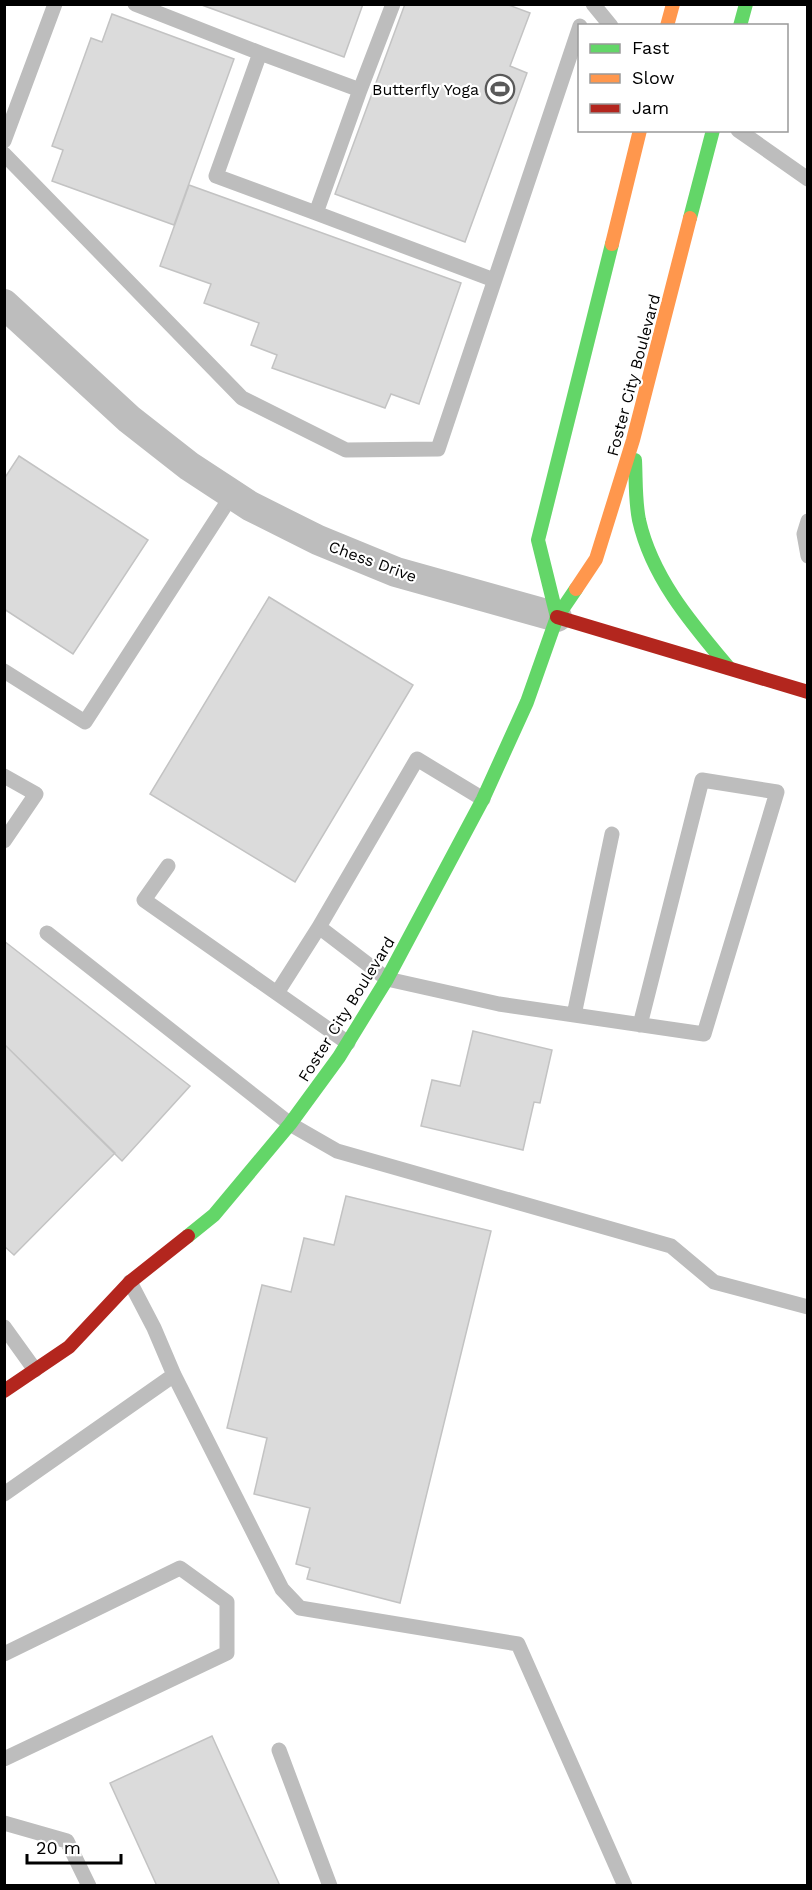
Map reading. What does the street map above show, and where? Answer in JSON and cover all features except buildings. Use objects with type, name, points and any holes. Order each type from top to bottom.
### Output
[{"type":"main road","points":[[667,24],[672,4]]},
{"type":"main road","points":[[741,24],[746,4]]},
{"type":"main road","points":[[558,617],[538,540],[640,132]]},
{"type":"main road","name":"Foster City Boulevard","points":[[4,1391],[69,1347],[130,1282],[214,1215],[290,1124],[348,1043],[387,979],[483,799],[527,702],[558,617],[596,559],[633,440],[712,132]]},
{"type":"main road","points":[[633,440],[639,519],[652,564],[689,621],[729,668]]},
{"type":"main road","name":"Chess Drive","points":[[558,617],[807,692]]},
{"type":"street","name":"Chess Drive","points":[[6,307],[129,419],[189,466],[250,507],[318,540],[396,572],[558,617]]},
{"type":"lane","points":[[4,141],[55,4]]},
{"type":"lane","points":[[135,4],[360,90]]},
{"type":"lane","points":[[316,213],[393,4]]},
{"type":"lane","points":[[581,24],[587,4]]},
{"type":"lane","points":[[593,4],[609,24]]},
{"type":"lane","points":[[4,154],[242,398],[346,450],[438,449],[578,32]]},
{"type":"lane","points":[[260,53],[216,176],[494,280]]},
{"type":"lane","points":[[741,132],[807,180]]},
{"type":"lane","points":[[4,671],[85,722],[232,495]]},
{"type":"lane","points":[[807,521],[804,534],[807,556]]},
{"type":"lane","points":[[277,993],[319,927],[417,759],[483,799]]},
{"type":"lane","points":[[4,776],[36,794],[4,842]]},
{"type":"lane","points":[[319,927],[387,979],[499,1004],[640,1025],[704,1034],[777,792],[702,780],[640,1025]]},
{"type":"lane","points":[[574,1015],[612,834]]},
{"type":"lane","points":[[168,866],[144,900],[348,1043]]},
{"type":"lane","points":[[47,933],[290,1124],[337,1151],[671,1246],[714,1282],[807,1307]]},
{"type":"lane","points":[[130,1282],[174,1376],[282,1589],[300,1608],[518,1644],[625,1886]]},
{"type":"lane","points":[[4,1327],[35,1370]]},
{"type":"lane","points":[[4,1494],[174,1376]]},
{"type":"lane","points":[[4,1654],[180,1568],[227,1602],[227,1653],[4,1759]]},
{"type":"lane","points":[[279,1750],[330,1886]]},
{"type":"lane","points":[[4,1823],[67,1841],[88,1886]]},
{"type":"traffic: fast","points":[[741,24],[746,4]]},
{"type":"traffic: fast","points":[[690,218],[712,132]]},
{"type":"traffic: fast","points":[[557,617],[538,540],[612,244]]},
{"type":"traffic: fast","points":[[635,460],[639,520],[653,561],[675,599],[729,668]]},
{"type":"traffic: fast","points":[[188,1236],[214,1215],[290,1124],[339,1057],[387,979],[483,799],[527,702],[557,617],[576,589]]},
{"type":"traffic: slow","points":[[668,24],[673,4]]},
{"type":"traffic: slow","points":[[612,244],[640,132]]},
{"type":"traffic: slow","points":[[576,589],[596,559],[633,440],[690,218]]},
{"type":"traffic: jam","points":[[557,617],[808,692]]},
{"type":"traffic: jam","points":[[4,1391],[69,1347],[130,1282],[188,1236]]},
{"type":"place","name":"Butterfly Yoga","points":[[500,89]]}]
